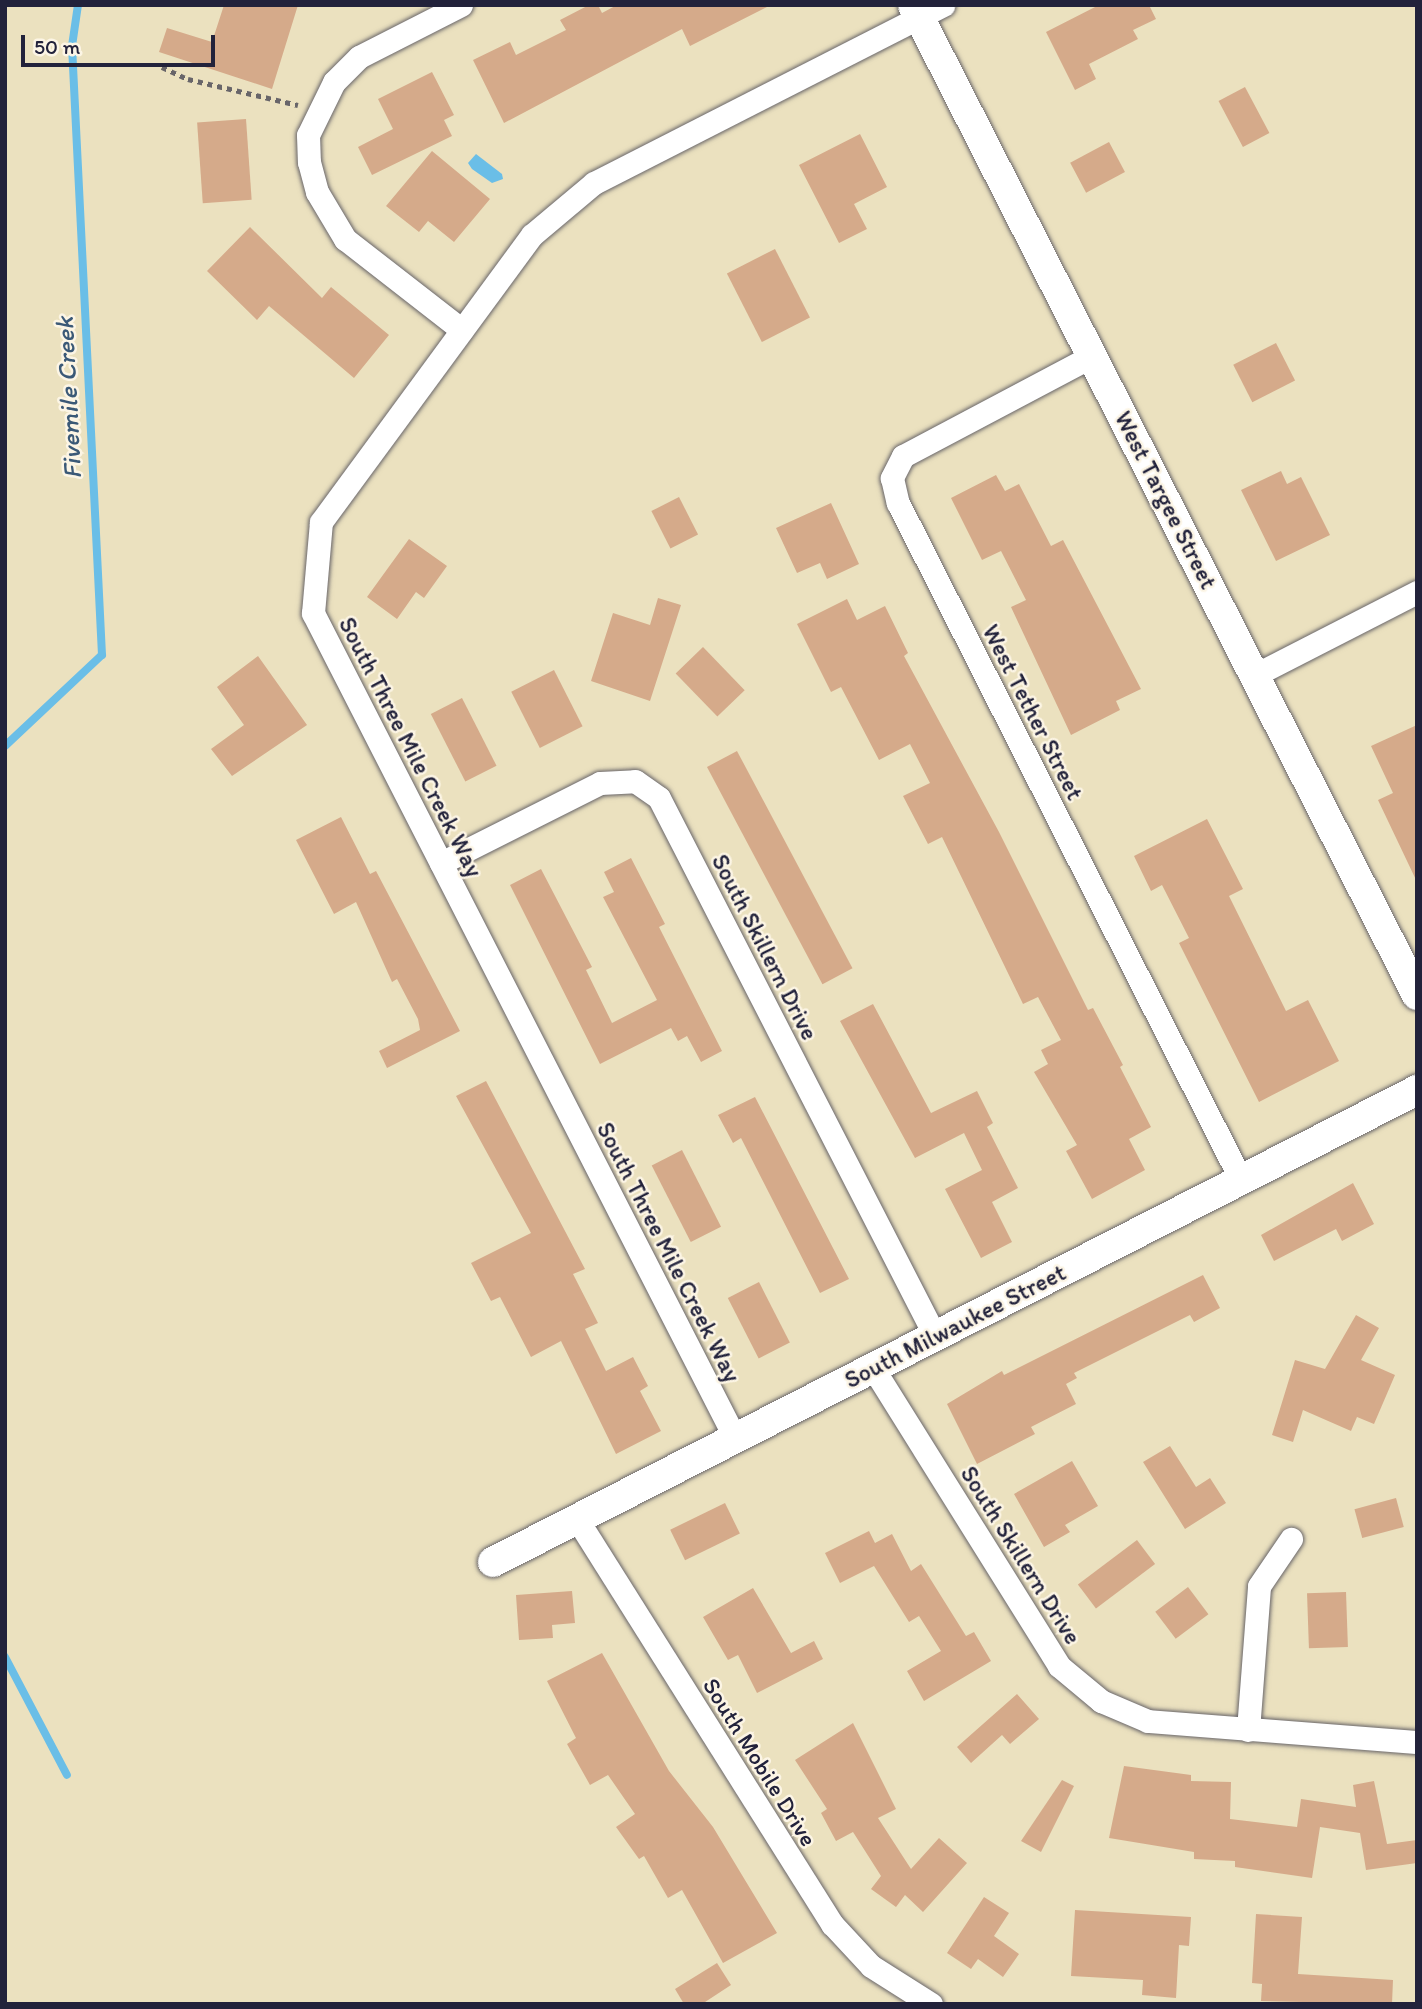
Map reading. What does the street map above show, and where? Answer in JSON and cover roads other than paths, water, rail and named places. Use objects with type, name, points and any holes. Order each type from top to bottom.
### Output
[{"type":"street","points":[[461,5],[359,58],[334,82],[308,135],[309,162],[317,192],[345,239],[462,330]]},
{"type":"street","name":"South Three Mile Creek Way","points":[[735,1438],[313,613],[321,522],[532,235],[594,183],[925,9]]},
{"type":"street","name":"West Targee Street","points":[[925,9],[1092,356],[1417,995]]},
{"type":"street","name":"West Tether Street","points":[[1092,356],[903,456],[892,478],[904,515],[1241,1180]]},
{"type":"street","points":[[1255,675],[1417,592]]},
{"type":"street","name":"South Skillern Drive","points":[[440,863],[600,783],[635,781],[659,798],[935,1336]]},
{"type":"street","name":"South Milwaukee Street","points":[[493,1562],[1417,1090]]},
{"type":"street","name":"South Skillern Drive","points":[[873,1368],[1059,1666],[1101,1701],[1148,1721],[1417,1742]]},
{"type":"street","name":"South Mobile Drive","points":[[577,1519],[832,1924],[871,1966],[930,2004]]},
{"type":"street","points":[[1248,1730],[1259,1586],[1291,1539]]},
{"type":"water","points":[[476,154],[502,174],[503,179],[492,183],[472,169],[468,163]]},
{"type":"waterway","name":"Fivemile Creek","points":[[5,746],[102,655],[72,46],[78,5]]},
{"type":"waterway","points":[[5,1657],[67,1775]]}]
